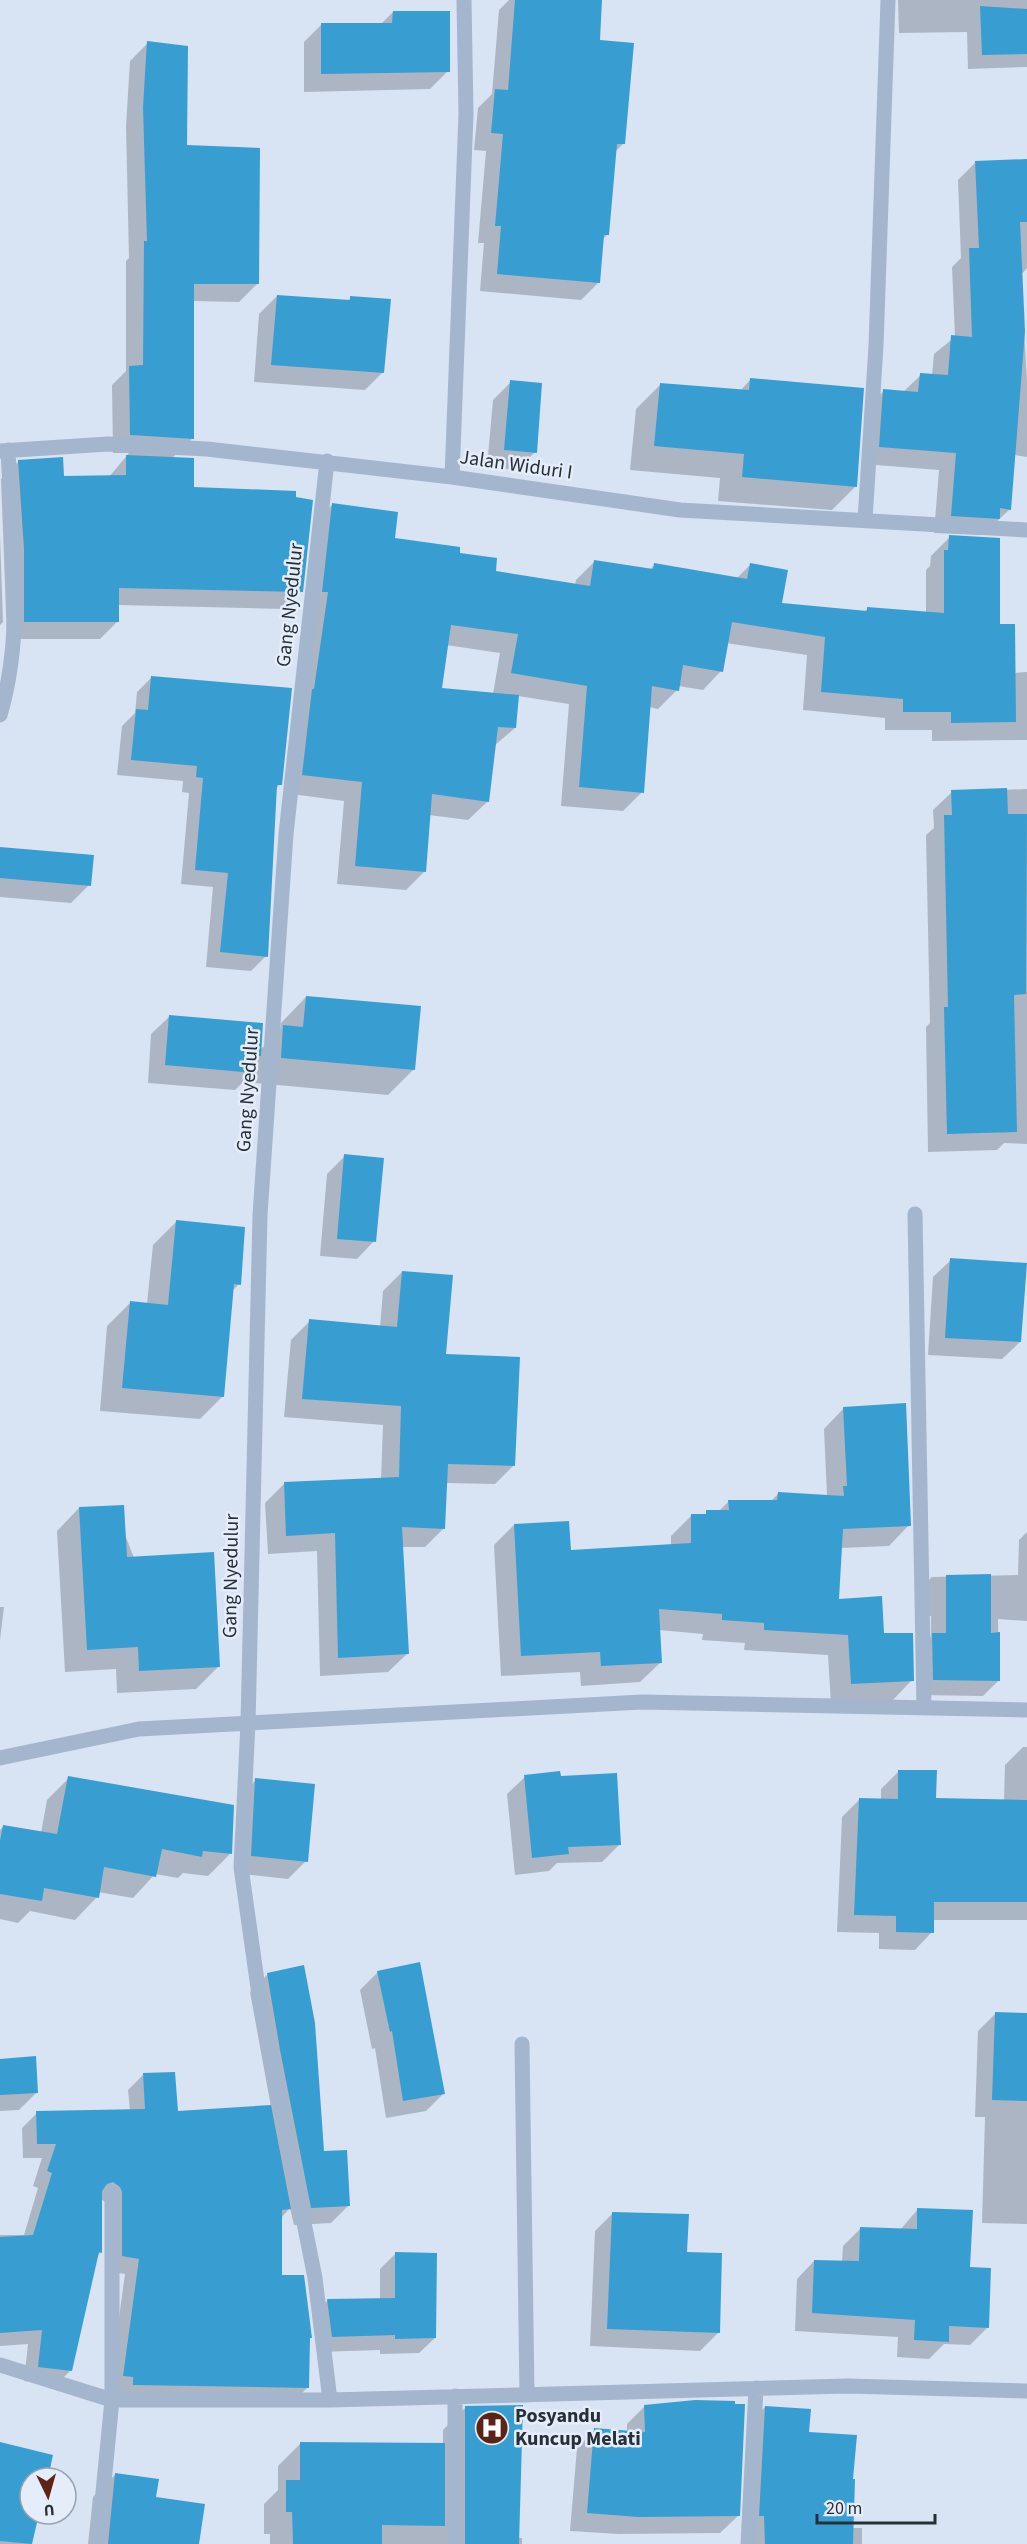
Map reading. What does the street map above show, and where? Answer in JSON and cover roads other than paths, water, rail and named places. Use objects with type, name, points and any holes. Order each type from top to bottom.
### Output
[{"type":"street","points":[[452,477],[466,114],[464,0]]},
{"type":"street","points":[[865,520],[876,346],[888,0]]},
{"type":"street","name":"Jalan Widuri I","points":[[4,450],[108,444],[207,449],[452,477],[680,510],[1027,530]]},
{"type":"street","points":[[0,715],[8,687],[15,633],[4,450]]},
{"type":"street","name":"Gang Nyedulur","points":[[327,461],[286,834],[260,1215],[248,1723],[241,1867],[260,2002],[315,2278],[330,2400]]},
{"type":"street","points":[[915,1214],[924,1708]]},
{"type":"street","points":[[0,1758],[139,1730],[642,1702],[1027,1710]]},
{"type":"street","points":[[522,2044],[527,2395]]},
{"type":"street","points":[[98,2544],[112,2400],[112,2192]]},
{"type":"street","points":[[0,2365],[112,2400],[330,2400],[848,2386],[1027,2391]]},
{"type":"street","points":[[748,2544],[756,2388]]},
{"type":"street","points":[[455,2396],[455,2544]]},
{"type":"place","name":"Posyandu Kuncup Melati","points":[[492,2428]]}]
